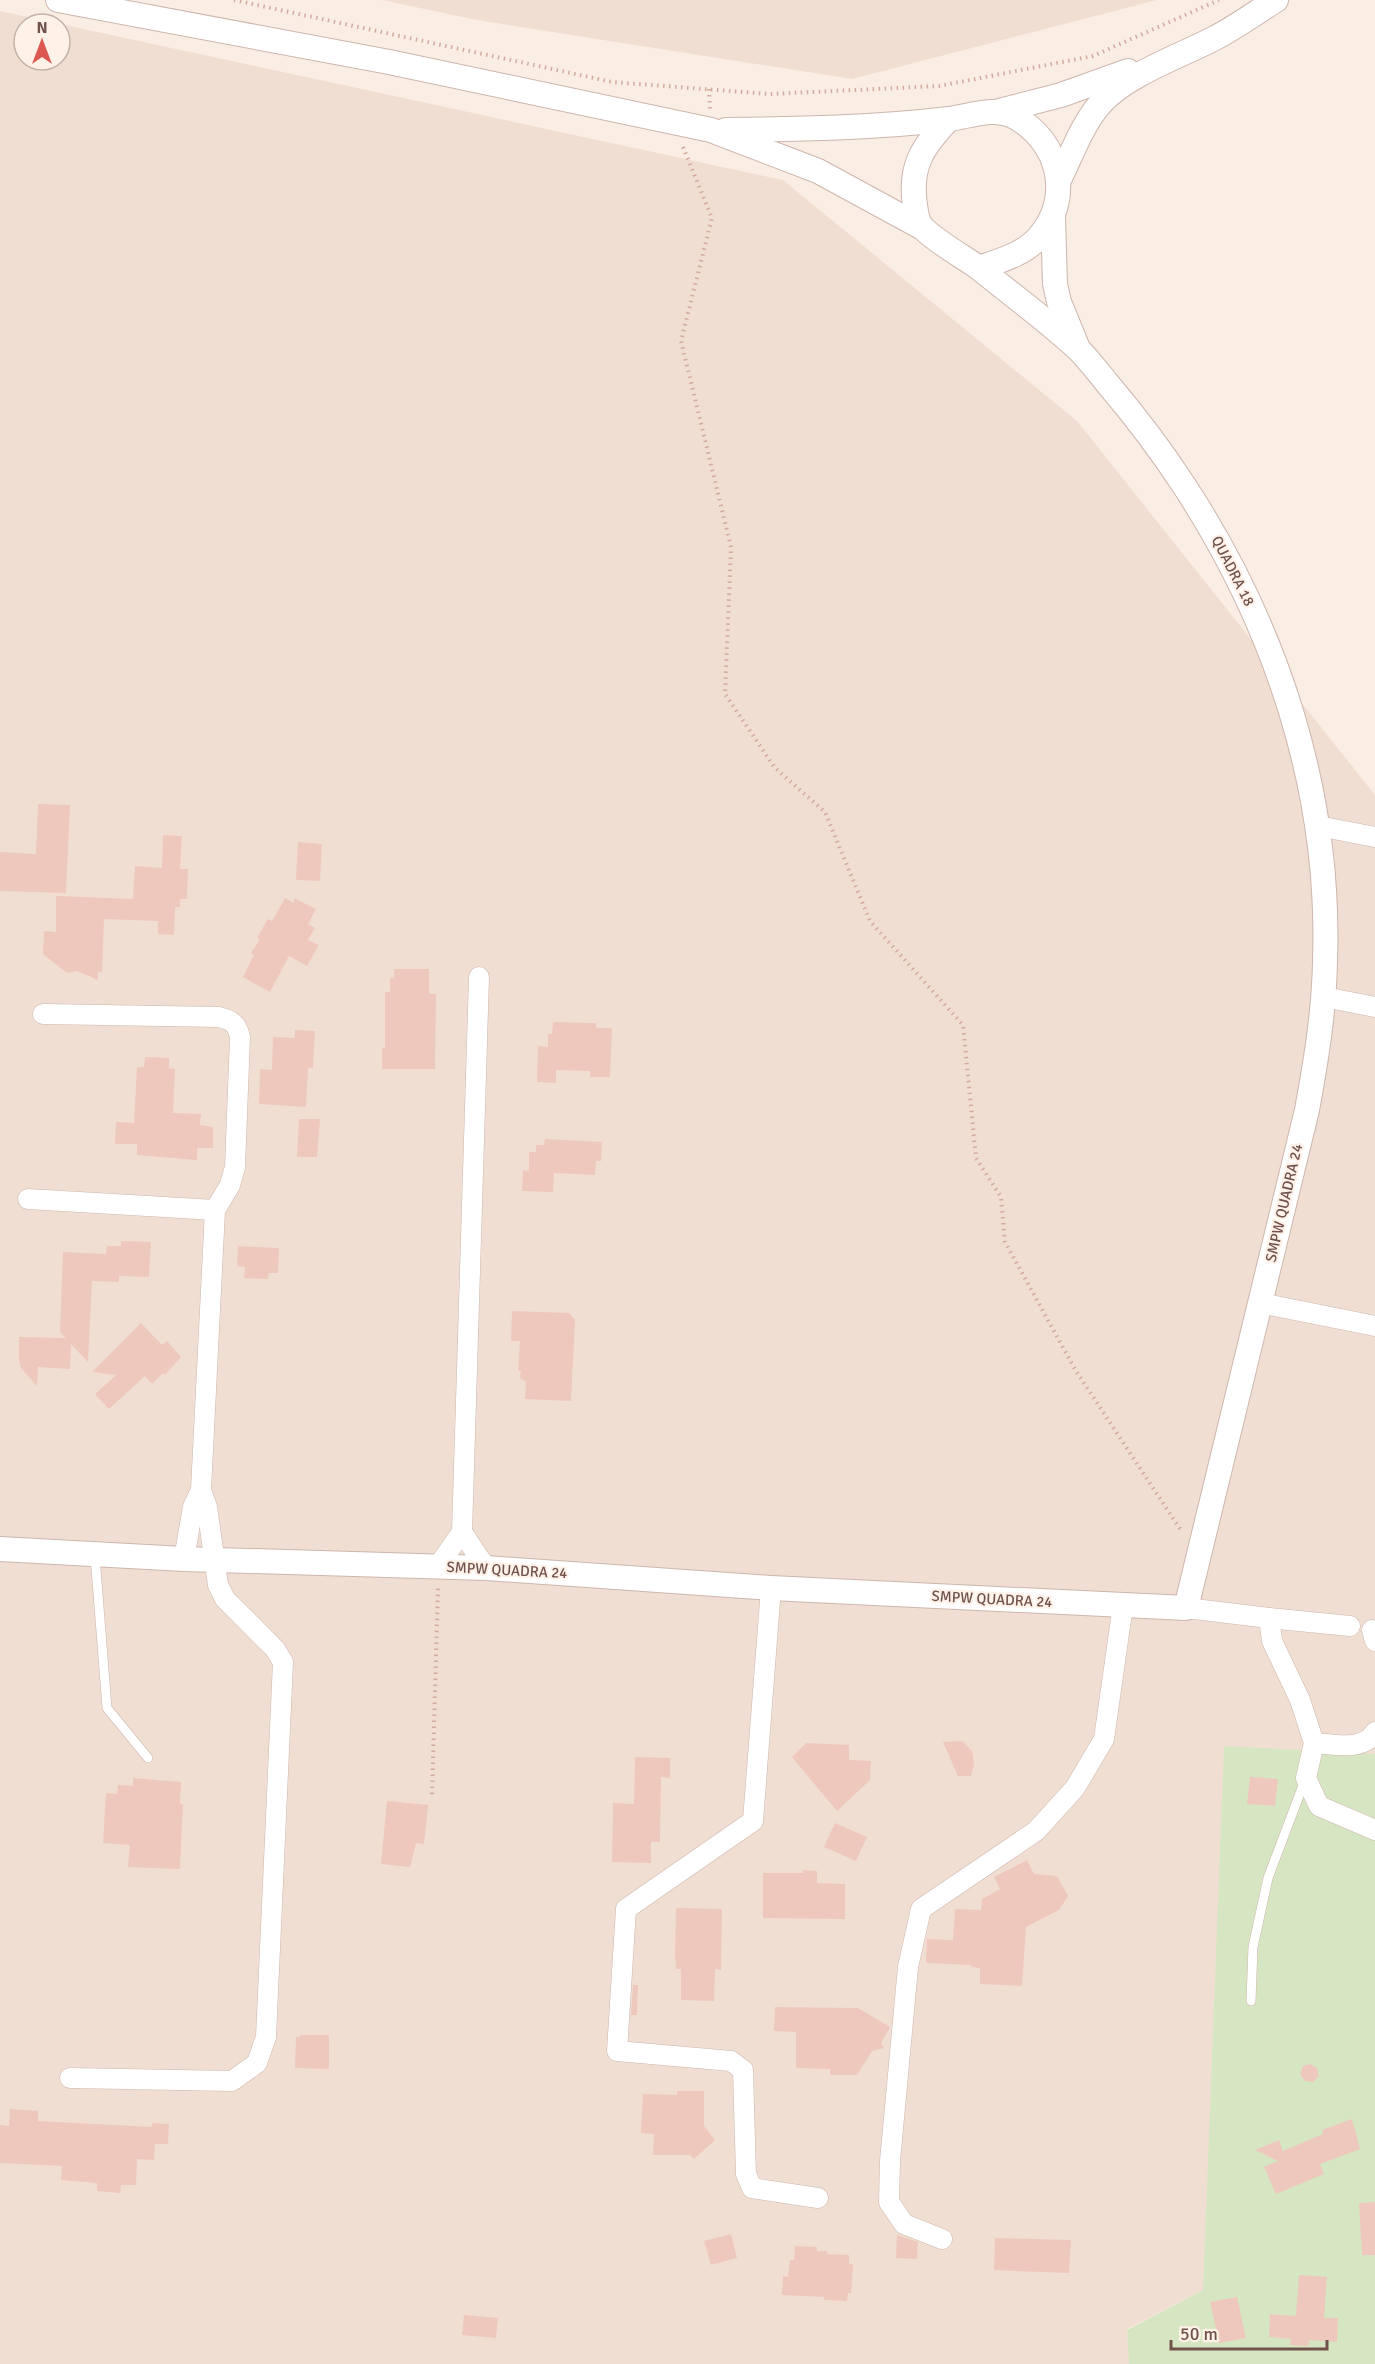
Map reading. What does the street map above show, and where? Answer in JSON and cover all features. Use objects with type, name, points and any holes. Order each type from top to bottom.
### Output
[{"type":"street","points":[[58,0],[389,62],[711,130],[818,171],[921,227],[979,267],[1079,351]]},
{"type":"street","points":[[1079,351],[1059,302],[1055,284],[1053,217],[1059,180],[1094,110],[1117,89],[1154,66],[1215,38],[1276,0]]},
{"type":"street","points":[[711,130],[838,128],[949,119],[1042,101],[1132,70],[1154,66]]},
{"type":"street","points":[[999,111],[1016,118],[1040,137],[1050,151],[1059,180]]},
{"type":"street","points":[[921,227],[915,203],[914,174],[924,149],[949,119]]},
{"type":"street","points":[[979,267],[999,261],[1028,247],[1039,238],[1053,217]]},
{"type":"street","name":"QUADRA 18","points":[[1079,351],[1137,418],[1167,459],[1202,513],[1245,591],[1286,693],[1310,782],[1318,826]]},
{"type":"street","points":[[1318,826],[1375,837]]},
{"type":"street","name":"SMPW QUADRA 24","points":[[0,1549],[184,1559],[486,1568],[771,1587],[1186,1608],[1307,1110],[1316,1061],[1324,997],[1325,914],[1323,866],[1318,826]]},
{"type":"street","points":[[438,1566],[462,1532],[479,976]]},
{"type":"street","points":[[1324,997],[1375,1007]]},
{"type":"street","points":[[43,1014],[219,1017],[235,1023],[240,1037],[234,1167],[230,1185],[215,1210],[201,1490],[207,1507],[218,1585],[225,1599],[275,1649],[283,1662],[266,2037],[257,2063],[232,2081],[70,2078]]},
{"type":"street","points":[[28,1199],[215,1210]]},
{"type":"street","points":[[1260,1303],[1375,1326]]},
{"type":"street","points":[[184,1559],[193,1507],[201,1490]]},
{"type":"street","points":[[462,1532],[486,1568]]},
{"type":"street","points":[[771,1587],[753,1821],[626,1909],[618,2051],[731,2061],[743,2070],[746,2174],[752,2187],[818,2198]]},
{"type":"street","points":[[942,2239],[904,2224],[889,2202],[890,2161],[908,1967],[921,1909],[1036,1831],[1075,1788],[1104,1740],[1123,1605]]},
{"type":"street","points":[[1186,1608],[1350,1626]]},
{"type":"street","points":[[1269,1618],[1272,1641],[1300,1700],[1314,1743],[1306,1778],[1319,1806],[1375,1830]]},
{"type":"street","points":[[1314,1743],[1354,1745],[1371,1738],[1375,1732]]},
{"type":"lane","points":[[95,1554],[107,1707],[148,1758]]},
{"type":"lane","points":[[1251,2001],[1253,1947],[1268,1878],[1306,1778]]},
{"type":"path","points":[[234,0],[612,82],[770,94],[939,86],[1093,56],[1219,0]]},
{"type":"path","points":[[673,122],[712,218],[681,341],[731,547],[725,694],[775,768],[825,812],[870,921],[963,1025],[976,1158],[1001,1197],[1005,1242],[1076,1371],[1199,1558]]},
{"type":"path","points":[[432,1794],[438,1566]]},
{"type":"shaded area","points":[[382,0],[1157,0],[852,79],[477,20]]},
{"type":"shaded area","points":[[0,11],[12,14],[12,72],[72,72],[72,27],[783,180],[1077,421],[1375,795],[1375,2202],[1127,2329],[1129,2364],[0,2364]]},
{"type":"green space","points":[[1224,1746],[1375,1754],[1375,2364],[1129,2364],[1127,2330],[1203,2290]]},
{"type":"building","points":[[38,804],[70,805],[66,893],[0,891],[0,852],[36,854]]},
{"type":"building","points":[[163,835],[182,836],[180,869],[188,869],[187,899],[180,899],[180,907],[175,907],[174,935],[158,934],[158,921],[104,919],[102,973],[98,971],[98,980],[77,971],[67,973],[43,954],[44,931],[56,932],[56,896],[133,899],[135,866],[162,868]]},
{"type":"building","points":[[298,842],[322,844],[320,881],[296,880]]},
{"type":"building","points":[[285,898],[294,903],[294,898],[316,909],[308,924],[315,928],[308,940],[319,945],[307,966],[289,956],[270,992],[243,977],[254,955],[251,953],[260,939],[257,938],[268,919],[272,921]]},
{"type":"building","points":[[394,969],[429,969],[429,994],[436,994],[435,1069],[382,1069],[382,1048],[385,1048],[385,992],[390,992],[390,978],[394,978]]},
{"type":"building","points":[[553,1022],[596,1023],[596,1028],[612,1028],[610,1077],[590,1077],[590,1071],[556,1070],[556,1083],[537,1082],[538,1046],[548,1047],[548,1034],[552,1034]]},
{"type":"building","points":[[295,1030],[315,1031],[313,1068],[308,1068],[306,1107],[259,1104],[260,1069],[272,1070],[273,1037],[295,1038]]},
{"type":"building","points":[[145,1057],[169,1058],[169,1068],[175,1069],[173,1113],[201,1114],[200,1125],[213,1127],[213,1148],[197,1148],[197,1160],[137,1155],[137,1144],[115,1144],[116,1122],[134,1123],[137,1067],[144,1067]]},
{"type":"building","points":[[299,1119],[320,1119],[317,1157],[297,1157]]},
{"type":"building","points":[[545,1139],[602,1142],[601,1161],[596,1161],[595,1175],[554,1173],[553,1192],[522,1191],[523,1170],[529,1171],[529,1152],[536,1152],[536,1145],[544,1145]]},
{"type":"building","points":[[121,1241],[151,1242],[149,1277],[119,1276],[119,1282],[92,1281],[88,1362],[71,1344],[70,1369],[38,1367],[37,1386],[21,1368],[19,1337],[66,1338],[60,1332],[63,1252],[106,1254],[107,1246],[121,1246]]},
{"type":"building","points":[[238,1246],[279,1248],[278,1273],[269,1273],[268,1279],[244,1278],[245,1267],[237,1266]]},
{"type":"building","points":[[512,1311],[569,1313],[575,1320],[571,1401],[525,1399],[526,1382],[520,1378],[521,1371],[518,1371],[520,1341],[511,1341]]},
{"type":"building","points":[[141,1323],[162,1345],[167,1341],[181,1357],[165,1375],[163,1373],[152,1384],[145,1376],[109,1409],[95,1394],[116,1375],[92,1372]]},
{"type":"building","points":[[962,1741],[972,1751],[974,1764],[971,1776],[958,1776],[943,1742]]},
{"type":"building","points":[[806,1743],[849,1745],[849,1760],[871,1761],[870,1780],[837,1811],[792,1757]]},
{"type":"building","points":[[635,1757],[670,1758],[670,1778],[661,1777],[660,1842],[651,1842],[651,1863],[612,1862],[613,1803],[634,1804]]},
{"type":"building","points":[[1250,1777],[1278,1779],[1275,1806],[1247,1804]]},
{"type":"building","points":[[133,1778],[181,1782],[180,1804],[183,1804],[180,1869],[128,1867],[130,1845],[103,1843],[106,1793],[117,1794],[118,1785],[133,1786]]},
{"type":"building","points":[[387,1801],[428,1805],[424,1844],[416,1843],[410,1867],[381,1864]]},
{"type":"building","points":[[835,1823],[867,1837],[856,1861],[824,1847]]},
{"type":"building","points":[[1027,1860],[1034,1874],[1057,1876],[1068,1896],[1059,1910],[1026,1927],[1022,1986],[980,1984],[980,1968],[971,1967],[971,1965],[926,1963],[927,1939],[953,1940],[955,1909],[981,1910],[982,1899],[1000,1889],[994,1877]]},
{"type":"building","points":[[803,1870],[817,1871],[817,1883],[845,1884],[845,1919],[763,1918],[763,1873],[803,1873]]},
{"type":"building","points":[[676,1908],[722,1909],[721,1970],[715,1969],[714,2001],[681,2000],[681,1969],[676,1969],[675,1957]]},
{"type":"building","points":[[633,1985],[638,1985],[637,2015],[631,2015]]},
{"type":"building","points":[[775,2007],[858,2008],[890,2027],[881,2043],[884,2048],[872,2051],[857,2075],[830,2075],[830,2069],[796,2068],[796,2032],[774,2031]]},
{"type":"building","points":[[329,2035],[329,2069],[295,2068],[296,2037]]},
{"type":"building","points":[[1310,2064],[1317,2068],[1319,2076],[1313,2082],[1305,2081],[1300,2074],[1303,2066]]},
{"type":"building","points":[[677,2091],[704,2091],[704,2126],[715,2140],[694,2159],[690,2155],[653,2155],[654,2134],[641,2133],[643,2094],[677,2095]]},
{"type":"building","points":[[10,2109],[38,2111],[38,2121],[152,2127],[152,2123],[169,2124],[168,2144],[155,2144],[154,2160],[137,2159],[136,2185],[121,2185],[120,2193],[97,2191],[97,2183],[61,2180],[62,2166],[0,2163],[0,2125],[9,2126]]},
{"type":"building","points":[[1352,2119],[1360,2149],[1320,2164],[1324,2174],[1276,2194],[1264,2167],[1278,2161],[1255,2150],[1279,2140],[1283,2151],[1323,2134],[1322,2130]]},
{"type":"building","points":[[1375,2202],[1375,2255],[1362,2255],[1359,2203]]},
{"type":"building","points":[[731,2234],[737,2258],[711,2265],[704,2241]]},
{"type":"building","points":[[897,2235],[918,2242],[917,2259],[896,2258]]},
{"type":"building","points":[[995,2238],[1071,2240],[1069,2273],[994,2270]]},
{"type":"building","points":[[795,2246],[817,2247],[817,2251],[827,2251],[827,2254],[849,2255],[849,2264],[853,2264],[851,2293],[848,2293],[847,2301],[824,2300],[824,2297],[782,2295],[783,2276],[788,2277],[790,2260],[794,2260]]},
{"type":"building","points":[[1299,2275],[1327,2277],[1324,2318],[1338,2318],[1337,2342],[1309,2340],[1308,2346],[1290,2345],[1291,2339],[1269,2337],[1270,2314],[1296,2316]]},
{"type":"building","points":[[1237,2297],[1246,2338],[1219,2343],[1210,2302]]},
{"type":"building","points":[[464,2315],[498,2318],[496,2338],[462,2335]]}]
